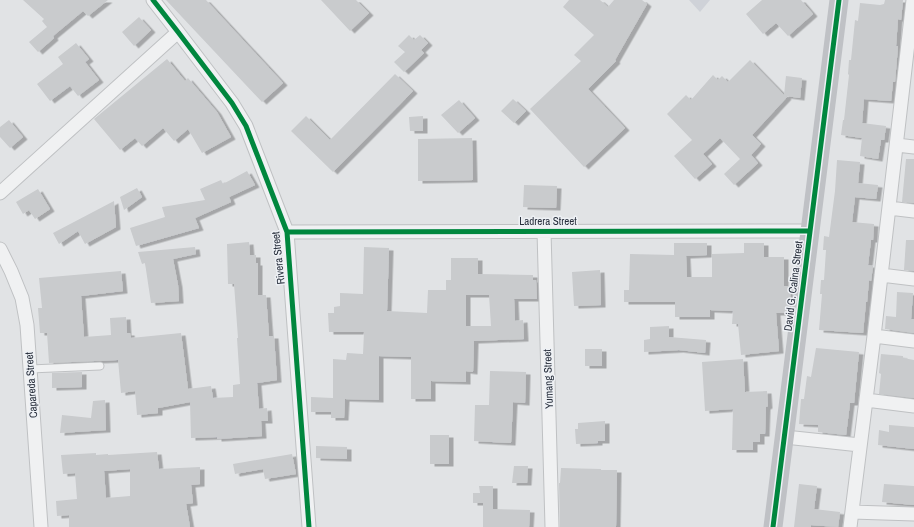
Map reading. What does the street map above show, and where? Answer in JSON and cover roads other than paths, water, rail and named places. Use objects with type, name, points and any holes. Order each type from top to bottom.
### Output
[{"type":"street","name":"Rivera Street","points":[[153,0],[232,103],[246,126],[287,232],[309,527]]},
{"type":"street","name":"David G. Calina Street","points":[[773,527],[785,442],[839,0]]},
{"type":"street","points":[[850,527],[897,145],[909,80],[913,0]]},
{"type":"street","points":[[0,193],[178,32]]},
{"type":"street","points":[[897,145],[914,147]]},
{"type":"street","points":[[889,208],[914,212]]},
{"type":"street","name":"Yumang Street","points":[[544,231],[552,527]]},
{"type":"street","name":"Ladrera Street","points":[[287,232],[810,231]]},
{"type":"street","name":"Capareda Street","points":[[0,249],[22,298],[27,325],[40,527]]},
{"type":"street","points":[[881,275],[914,279]]},
{"type":"street","points":[[874,336],[914,341]]},
{"type":"street","points":[[866,400],[914,406]]},
{"type":"street","points":[[785,442],[860,449]]},
{"type":"street","points":[[852,512],[914,514]]},
{"type":"lane","points":[[30,369],[100,366]]}]
